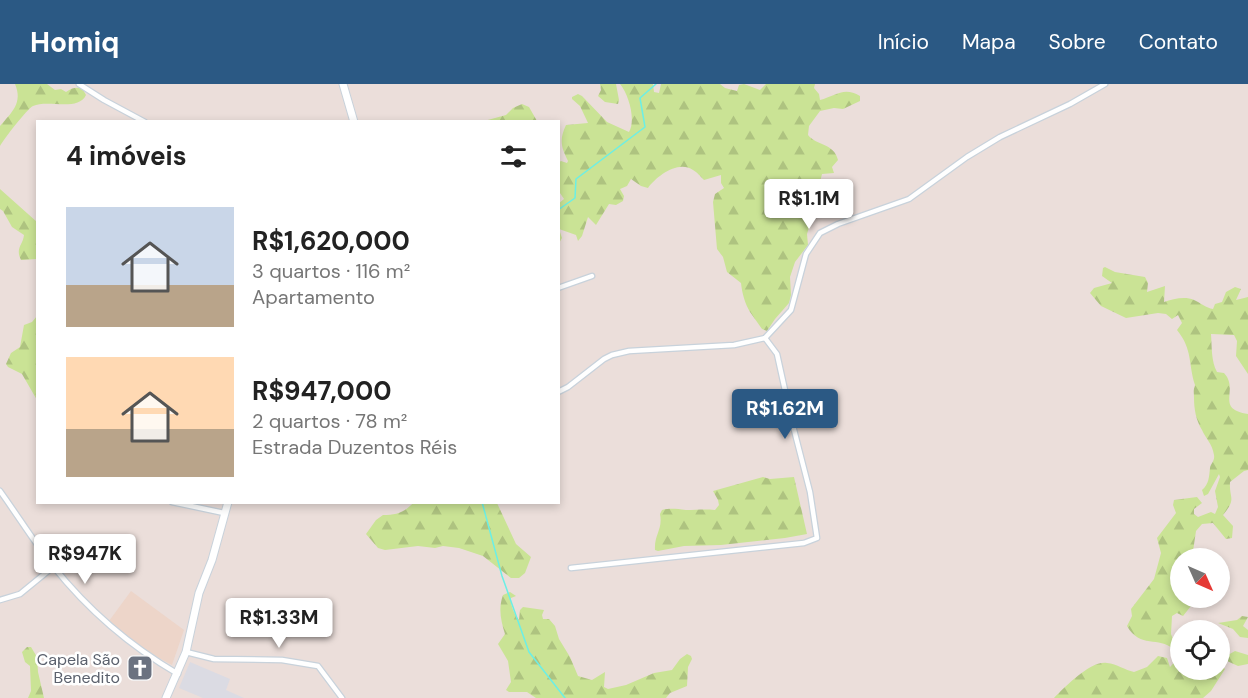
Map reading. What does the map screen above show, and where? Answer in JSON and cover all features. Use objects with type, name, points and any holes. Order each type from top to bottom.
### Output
[{"type":"main road","points":[[343,84],[353,120]]},
{"type":"main road","points":[[166,698],[186,652],[199,593],[212,560],[227,504]]},
{"type":"street","points":[[79,84],[141,120]]},
{"type":"street","points":[[560,391],[604,358],[612,355],[629,351],[734,345],[765,338],[791,310],[806,254],[820,233],[838,224],[909,199],[975,152],[1105,84]]},
{"type":"street","points":[[560,287],[592,276]]},
{"type":"street","points":[[571,568],[804,543],[817,538],[810,492],[777,354],[765,338]]},
{"type":"street","points":[[0,491],[53,567],[77,593],[127,641],[178,674]]},
{"type":"street","points":[[181,504],[224,513]]},
{"type":"street","points":[[0,600],[20,594],[53,567]]},
{"type":"street","points":[[186,652],[214,659],[282,660],[318,666],[342,698]]},
{"type":"shaded area","points":[[131,591],[184,630],[172,665],[146,651],[109,621]]},
{"type":"shaded area","points":[[190,662],[230,679],[226,690],[244,698],[203,698],[179,688]]},
{"type":"green space","points":[[15,84],[47,84],[55,90],[61,89],[66,92],[73,88],[82,88],[86,95],[76,103],[33,106],[0,146],[0,126],[17,102]]},
{"type":"green space","points":[[600,84],[616,84],[618,104],[605,102],[598,96],[601,90]]},
{"type":"green space","points":[[620,84],[653,84],[654,92],[659,93],[661,84],[720,84],[737,91],[739,85],[744,84],[760,90],[766,84],[815,84],[814,88],[820,100],[844,92],[860,96],[860,101],[843,109],[820,111],[809,126],[808,135],[833,150],[838,160],[832,167],[834,173],[822,174],[820,182],[815,186],[822,198],[820,207],[807,205],[810,214],[808,245],[795,262],[790,277],[789,303],[767,331],[762,329],[750,312],[741,283],[727,272],[723,257],[717,249],[713,202],[715,194],[724,188],[721,175],[704,180],[693,170],[681,167],[662,174],[648,188],[631,179],[627,186],[620,189],[624,196],[623,201],[616,205],[609,204],[596,225],[588,217],[578,241],[576,235],[560,229],[560,202],[564,199],[560,193],[560,162],[567,163],[568,161],[562,147],[562,135],[566,125],[588,123],[580,106],[572,97],[578,94],[582,96],[607,122],[629,132],[632,121],[626,94]]},
{"type":"green space","points":[[522,104],[529,107],[536,120],[488,120],[506,115],[513,108]]},
{"type":"green space","points":[[0,189],[36,221],[36,259],[21,260],[19,249],[24,235],[12,227],[0,209]]},
{"type":"green space","points":[[1103,268],[1145,277],[1148,283],[1147,292],[1165,286],[1164,302],[1187,298],[1213,309],[1215,304],[1222,302],[1226,292],[1235,287],[1241,289],[1236,300],[1248,297],[1248,374],[1236,356],[1237,341],[1234,335],[1211,334],[1214,363],[1217,372],[1224,373],[1228,379],[1232,408],[1248,414],[1248,470],[1230,482],[1231,502],[1223,515],[1233,526],[1232,538],[1226,539],[1213,523],[1202,524],[1196,531],[1193,548],[1170,548],[1170,608],[1189,608],[1183,616],[1177,613],[1172,616],[1170,647],[1144,640],[1132,633],[1127,626],[1132,616],[1131,609],[1154,579],[1161,553],[1157,538],[1176,513],[1174,500],[1197,497],[1202,503],[1194,509],[1194,514],[1198,517],[1211,512],[1215,514],[1218,507],[1215,491],[1220,477],[1219,474],[1208,494],[1204,496],[1202,490],[1207,483],[1214,455],[1196,414],[1195,385],[1188,350],[1177,330],[1182,323],[1178,315],[1172,319],[1166,314],[1158,313],[1126,318],[1101,306],[1090,293],[1094,288],[1112,283],[1102,276]]},
{"type":"green space","points":[[36,317],[36,398],[22,374],[6,364],[11,353],[20,347],[24,325],[32,322]]},
{"type":"green space","points":[[763,477],[770,479],[794,477],[807,534],[721,545],[655,550],[662,510],[715,510],[719,505],[713,491]]},
{"type":"green space","points":[[412,504],[497,504],[516,544],[531,557],[525,573],[519,578],[511,578],[483,556],[459,548],[418,546],[385,550],[378,548],[366,534],[376,520],[383,515],[396,514]]},
{"type":"green space","points":[[510,592],[516,596],[511,598],[511,603],[519,620],[520,610],[523,607],[544,610],[543,619],[549,619],[555,626],[578,676],[592,680],[605,672],[604,687],[608,689],[626,685],[654,673],[672,670],[687,654],[692,659],[688,667],[687,686],[670,693],[666,698],[536,698],[527,692],[509,692],[506,690],[511,682],[508,661],[498,644],[505,634],[502,624],[501,600],[503,595]]},
{"type":"green space","points":[[1242,616],[1248,617],[1243,626],[1248,630],[1248,638],[1240,637],[1230,628],[1230,621]]},
{"type":"green space","points":[[27,647],[31,647],[37,657],[44,698],[28,698],[31,691],[30,666],[25,662],[22,652]]},
{"type":"green space","points":[[1235,651],[1248,655],[1248,664],[1238,666],[1230,662],[1230,654]]},
{"type":"green space","points":[[1158,656],[1167,658],[1170,680],[1218,680],[1203,698],[1054,698],[1079,675],[1101,663],[1134,672],[1147,667]]},
{"type":"waterway","points":[[560,209],[575,198],[576,179],[645,127],[640,98],[656,84]]},
{"type":"waterway","points":[[483,504],[502,576],[529,652],[565,698]]},
{"type":"place","name":"Capela São Benedito","points":[[140,668]]}]
